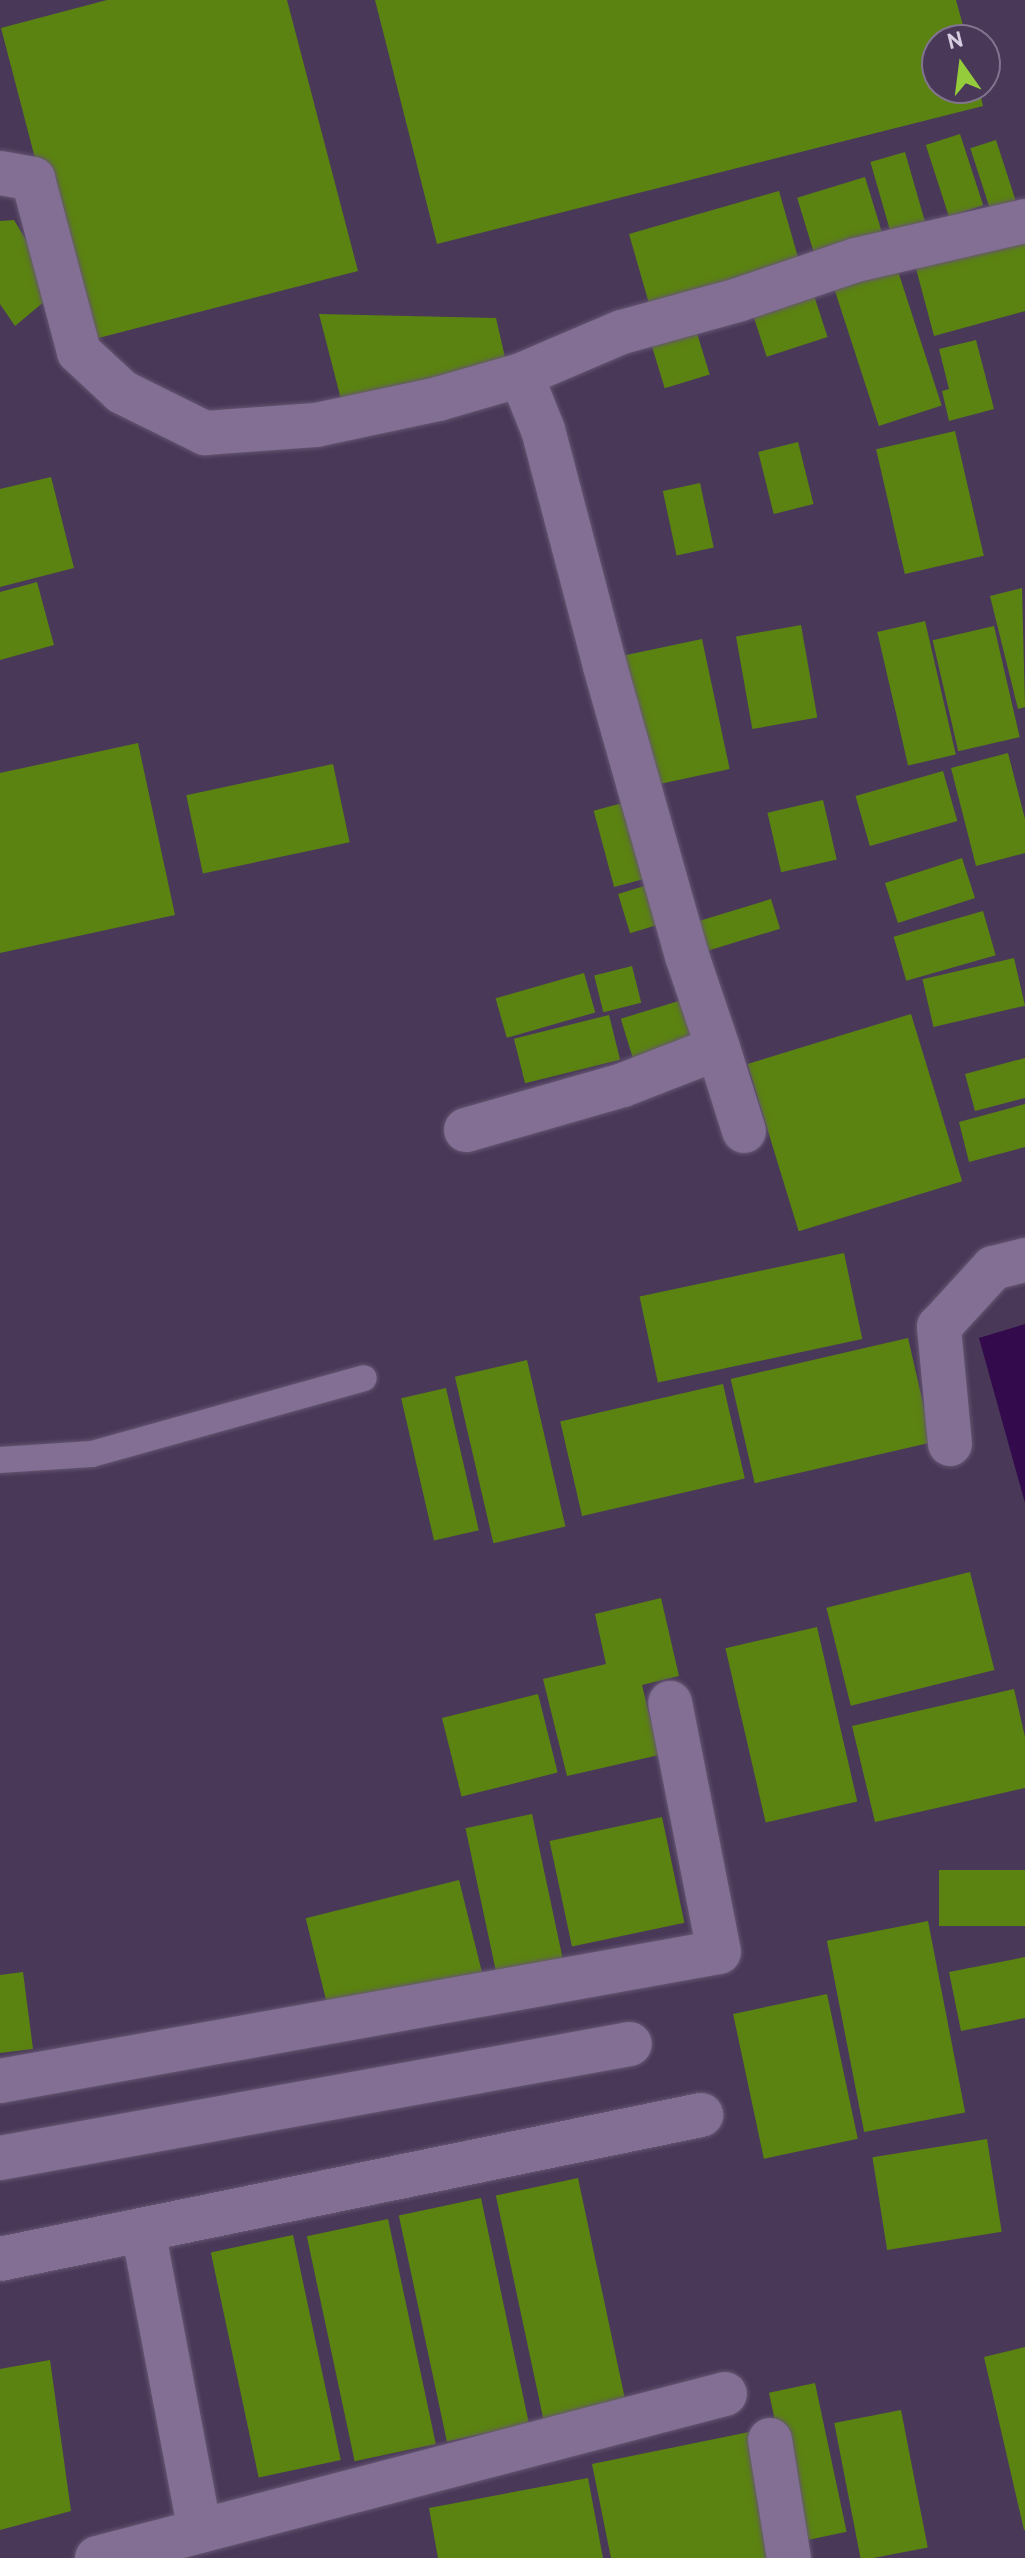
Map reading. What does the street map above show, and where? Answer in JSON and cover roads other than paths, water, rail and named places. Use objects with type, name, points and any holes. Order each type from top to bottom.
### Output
[{"type":"street","points":[[0,173],[33,179],[79,352],[122,392],[205,433],[316,425],[376,415],[521,375],[622,332],[738,300],[856,260],[1025,221]]},
{"type":"street","points":[[521,375],[543,430],[687,956],[744,1131]]},
{"type":"street","points":[[466,1130],[623,1085],[718,1048]]},
{"type":"street","points":[[950,1444],[939,1327],[993,1268],[1025,1260]]},
{"type":"street","points":[[0,2081],[719,1952],[670,1703]]},
{"type":"street","points":[[0,2158],[630,2044]]},
{"type":"street","points":[[0,2259],[701,2115]]},
{"type":"street","points":[[143,2230],[200,2531]]},
{"type":"street","points":[[97,2558],[725,2394]]},
{"type":"street","points":[[770,2440],[789,2558]]},
{"type":"lane","points":[[0,1460],[92,1454],[364,1378]]}]
